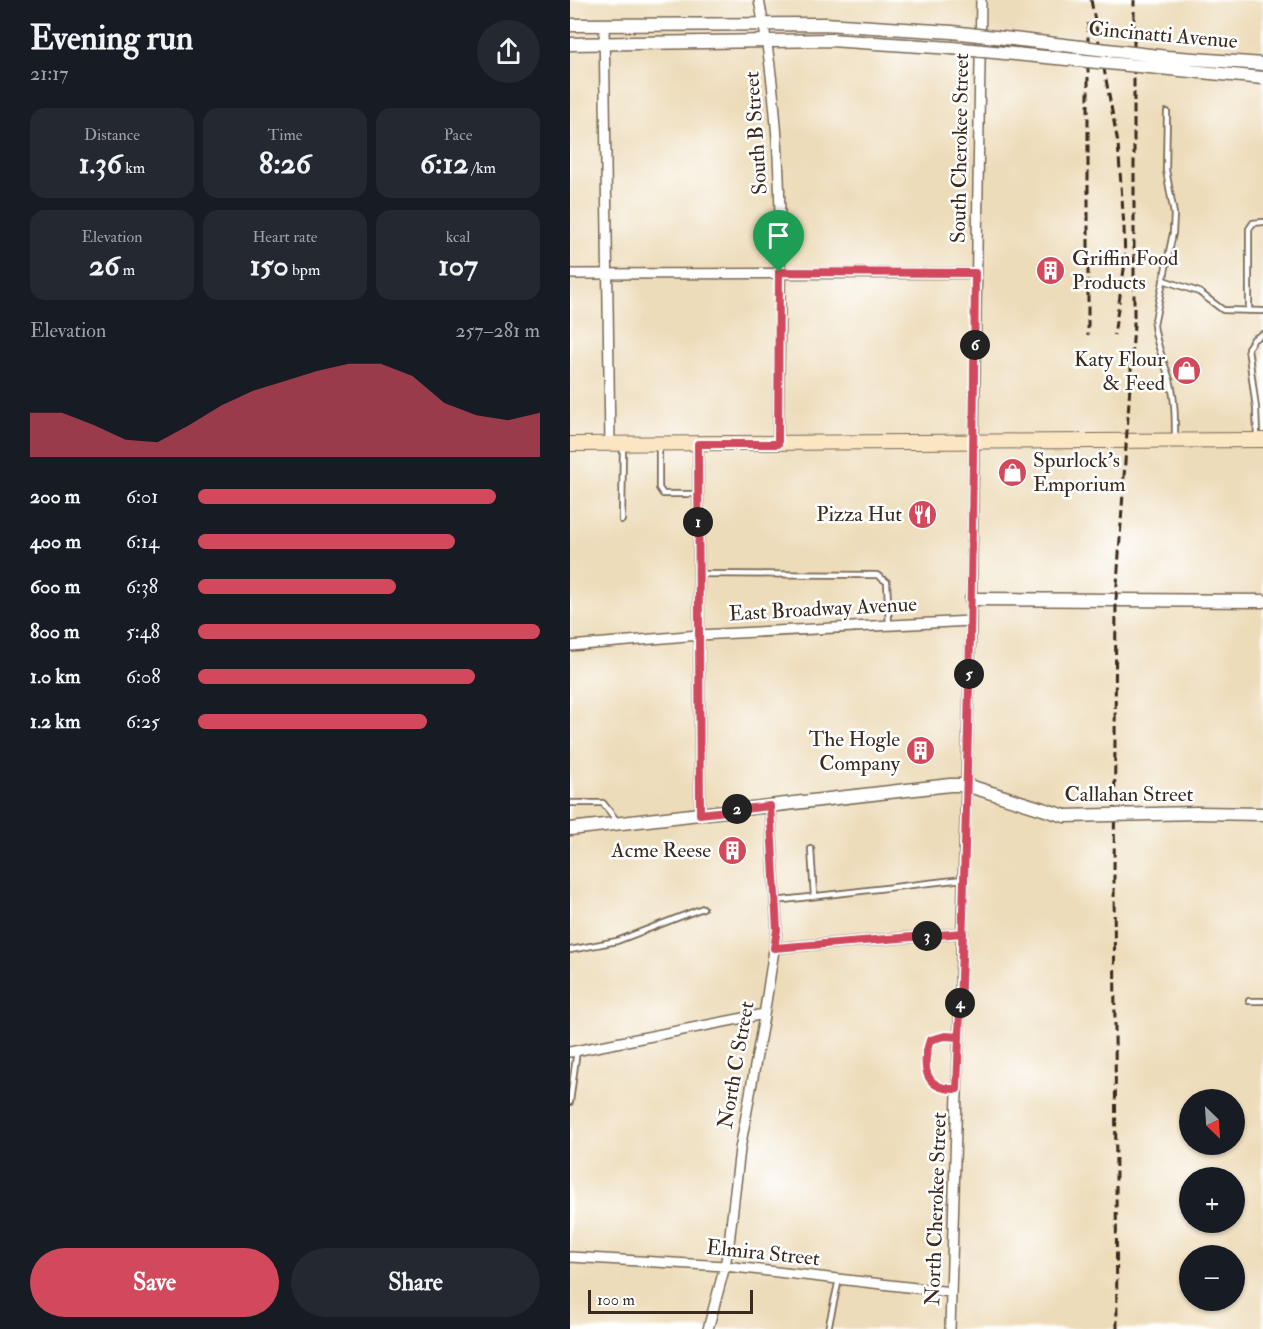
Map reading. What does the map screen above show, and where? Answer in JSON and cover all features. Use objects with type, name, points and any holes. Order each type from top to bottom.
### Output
[{"type":"main road","points":[[570,444],[1260,440]]},
{"type":"street","name":"South B Street","points":[[759,0],[767,41],[776,118],[779,272],[778,444]]},
{"type":"street","name":"South Cherokee Street","points":[[973,442],[981,0]]},
{"type":"street","name":"Cincinatti Avenue","points":[[570,25],[763,23],[882,26],[1167,57],[1263,64]]},
{"type":"street","points":[[604,25],[606,275],[617,444]]},
{"type":"street","name":"Cincinatti Avenue","points":[[570,44],[830,40],[952,48],[1263,78]]},
{"type":"street","points":[[570,274],[975,273]]},
{"type":"street","name":"North Cherokee Street","points":[[950,1329],[963,933],[973,442]]},
{"type":"street","points":[[698,444],[700,814]]},
{"type":"street","points":[[971,599],[1263,601]]},
{"type":"street","name":"East Broadway Avenue","points":[[570,646],[699,635],[971,621]]},
{"type":"street","name":"Callahan Street","points":[[570,829],[966,784],[1065,816],[1263,814]]},
{"type":"street","name":"North C Street","points":[[708,1329],[725,1266],[737,1188],[740,1149],[777,930],[770,806]]},
{"type":"street","points":[[774,948],[963,933]]},
{"type":"street","points":[[574,1051],[764,1014]]},
{"type":"street","name":"Elmira Street","points":[[570,1257],[725,1266],[951,1292]]},
{"type":"lane","points":[[1167,112],[1166,170],[1174,214],[1173,233],[1154,325],[1172,391],[1175,440]]},
{"type":"lane","points":[[1249,311],[1249,229],[1253,223],[1263,222]]},
{"type":"lane","points":[[1163,280],[1199,292],[1223,310],[1263,311]]},
{"type":"lane","points":[[1260,440],[1248,348],[1254,339],[1263,334]]},
{"type":"lane","points":[[617,444],[622,520]]},
{"type":"lane","points":[[659,444],[659,488],[663,494],[698,494]]},
{"type":"lane","points":[[699,574],[877,574],[887,582],[889,625]]},
{"type":"lane","points":[[570,803],[603,803],[619,823]]},
{"type":"lane","points":[[811,849],[814,896]]},
{"type":"lane","points":[[775,901],[963,879]]},
{"type":"lane","points":[[570,950],[617,940],[703,909]]},
{"type":"lane","points":[[1249,1001],[1263,1001]]},
{"type":"lane","points":[[957,1089],[945,1089],[934,1085],[927,1074],[925,1057],[930,1040],[945,1036],[959,1037]]},
{"type":"lane","points":[[570,1102],[574,1051]]},
{"type":"lane","points":[[828,1329],[839,1279]]},
{"type":"railway","points":[[1091,0],[1118,143],[1124,227],[1125,263],[1114,335]]},
{"type":"railway","points":[[1117,1329],[1114,879],[1116,600],[1134,324],[1134,0]]},
{"type":"railway","points":[[1088,23],[1088,335]]},
{"type":"place","name":"Griffin Food Products","points":[[1051,270]]},
{"type":"place","name":"Katy Flour & Feed","points":[[1186,371]]},
{"type":"place","name":"Spurlock's Emporium","points":[[1012,472]]},
{"type":"place","name":"Pizza Hut","points":[[923,514]]},
{"type":"place","name":"The Hogle Company","points":[[921,751]]},
{"type":"place","name":"Acme Reese","points":[[732,850]]},
{"type":"route","points":[[779,272],[778,444],[698,444],[700,814],[770,806],[777,930],[774,948],[963,933],[961,985],[959,1037],[957,1089],[945,1089],[934,1085],[927,1074],[925,1057],[930,1040],[945,1036],[959,1037],[963,933],[971,621],[975,273],[779,272]]}]
